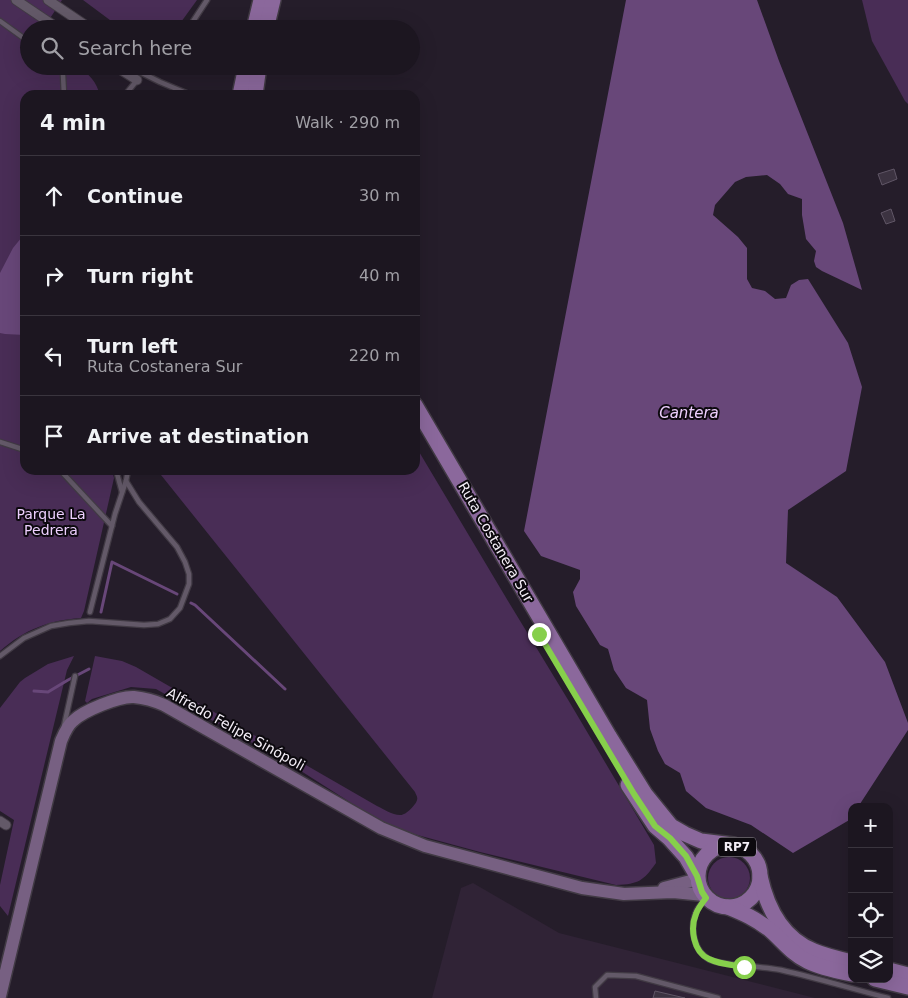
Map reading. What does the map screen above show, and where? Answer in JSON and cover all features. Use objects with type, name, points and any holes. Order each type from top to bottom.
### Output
[{"type":"main road","points":[[256,20],[261,0]]},
{"type":"main road","points":[[268,20],[273,0]]},
{"type":"main road","points":[[241,90],[244,75]]},
{"type":"main road","points":[[256,90],[258,75]]},
{"type":"main road","name":"Ruta Costanera Sur","points":[[420,413],[609,736],[645,794],[671,826],[685,834],[701,841],[743,848],[757,863],[763,890],[771,910],[783,928],[796,942],[813,951],[848,961]]},
{"type":"main road","name":"Ruta Costanera Sur","points":[[420,430],[634,794],[655,826],[670,838],[686,856],[698,877],[700,888],[705,896]]},
{"type":"main road","name":"RP7","points":[[698,877],[700,864],[713,849],[733,846]]},
{"type":"main road","name":"RP7","points":[[728,907],[738,906],[748,901],[755,893],[759,884],[760,873]]},
{"type":"main road","points":[[705,896],[713,903],[752,917],[770,930],[793,953],[808,962],[848,973]]},
{"type":"main road","points":[[893,971],[908,975]]},
{"type":"main road","points":[[892,983],[908,987]]},
{"type":"street","points":[[16,0],[46,20]]},
{"type":"street","points":[[48,0],[78,20]]},
{"type":"street","name":"Alfredo Felipe Sinópoli","points":[[0,996],[61,741],[68,726],[87,711],[132,697],[164,704],[381,828],[425,846],[582,888],[624,894]]},
{"type":"street","points":[[624,894],[663,888],[698,877]]},
{"type":"street","points":[[624,894],[673,892],[705,896]]},
{"type":"lane","points":[[194,20],[206,0]]},
{"type":"lane","points":[[0,21],[20,35]]},
{"type":"lane","points":[[63,75],[64,90]]},
{"type":"lane","points":[[128,90],[141,75]]},
{"type":"lane","points":[[150,75],[160,82],[179,90]]},
{"type":"lane","points":[[0,442],[20,448]]},
{"type":"lane","points":[[65,475],[112,526]]},
{"type":"lane","points":[[117,475],[122,493]]},
{"type":"lane","points":[[90,612],[127,475]]},
{"type":"lane","points":[[0,656],[24,638],[51,626],[89,621],[144,625],[158,624],[170,619],[180,608],[189,584],[189,574],[185,562],[177,546],[139,502],[126,481]]},
{"type":"lane","points":[[61,741],[75,676]]},
{"type":"lane","points":[[705,896],[695,916],[693,932],[698,949],[707,959],[744,967],[781,970],[888,998]]},
{"type":"lane","points":[[596,998],[595,987],[607,975],[636,976],[718,998]]},
{"type":"shaded area","points":[[473,883],[559,933],[815,998],[432,998],[461,888]]},
{"type":"green space","name":"Parque La Pedrera","points":[[0,0],[62,0],[49,20],[20,20],[20,75],[88,75],[98,90],[20,90],[20,475],[113,475],[114,478],[81,618],[58,621],[38,627],[18,637],[0,651]]},
{"type":"green space","points":[[83,0],[197,0],[183,20],[110,20]]},
{"type":"green space","points":[[862,0],[908,0],[908,104],[872,41]]},
{"type":"green space","points":[[420,453],[654,845],[656,863],[644,878],[630,884],[616,885],[410,833],[378,820],[290,764],[156,689],[131,687],[92,699],[87,703],[85,701],[95,656],[122,661],[136,667],[391,813],[402,815],[407,812],[416,802],[415,792],[161,475],[420,475]]},
{"type":"green space","points":[[74,656],[67,670],[8,916],[0,906],[0,885],[14,820],[0,811],[0,708],[25,678],[48,664]]},
{"type":"green space","points":[[729,857],[744,863],[750,878],[744,893],[729,899],[714,893],[708,878],[714,863]]},
{"type":"water","name":"Cantera","points":[[626,0],[757,0],[843,223],[862,290],[816,267],[814,261],[816,251],[806,239],[802,215],[802,199],[788,194],[780,184],[767,175],[746,177],[735,182],[715,205],[713,215],[738,237],[747,248],[747,279],[752,288],[765,291],[775,299],[786,298],[791,285],[799,280],[808,279],[848,343],[862,387],[846,471],[788,510],[786,563],[837,597],[885,662],[908,723],[908,730],[861,803],[848,803],[848,821],[793,853],[751,825],[706,808],[686,791],[680,773],[665,764],[658,751],[650,729],[647,700],[626,688],[614,670],[608,649],[600,645],[576,606],[573,592],[580,579],[580,570],[541,556],[524,531]]},
{"type":"water","points":[[20,239],[20,335],[0,333],[0,273],[13,248]]},
{"type":"building","points":[[894,169],[897,179],[882,185],[878,174]]},
{"type":"building","points":[[891,209],[895,221],[886,224],[881,213]]},
{"type":"building","points":[[655,991],[685,998],[653,998]]},
{"type":"waterway","points":[[101,612],[112,562],[177,594]]},
{"type":"waterway","points":[[191,603],[285,689]]},
{"type":"waterway","points":[[34,691],[48,692],[89,669]]},
{"type":"route","points":[[539,634],[634,794],[655,826],[670,838],[686,856],[697,876],[700,888],[706,898],[698,908],[693,924],[694,940],[698,949],[707,959],[744,967]]}]
